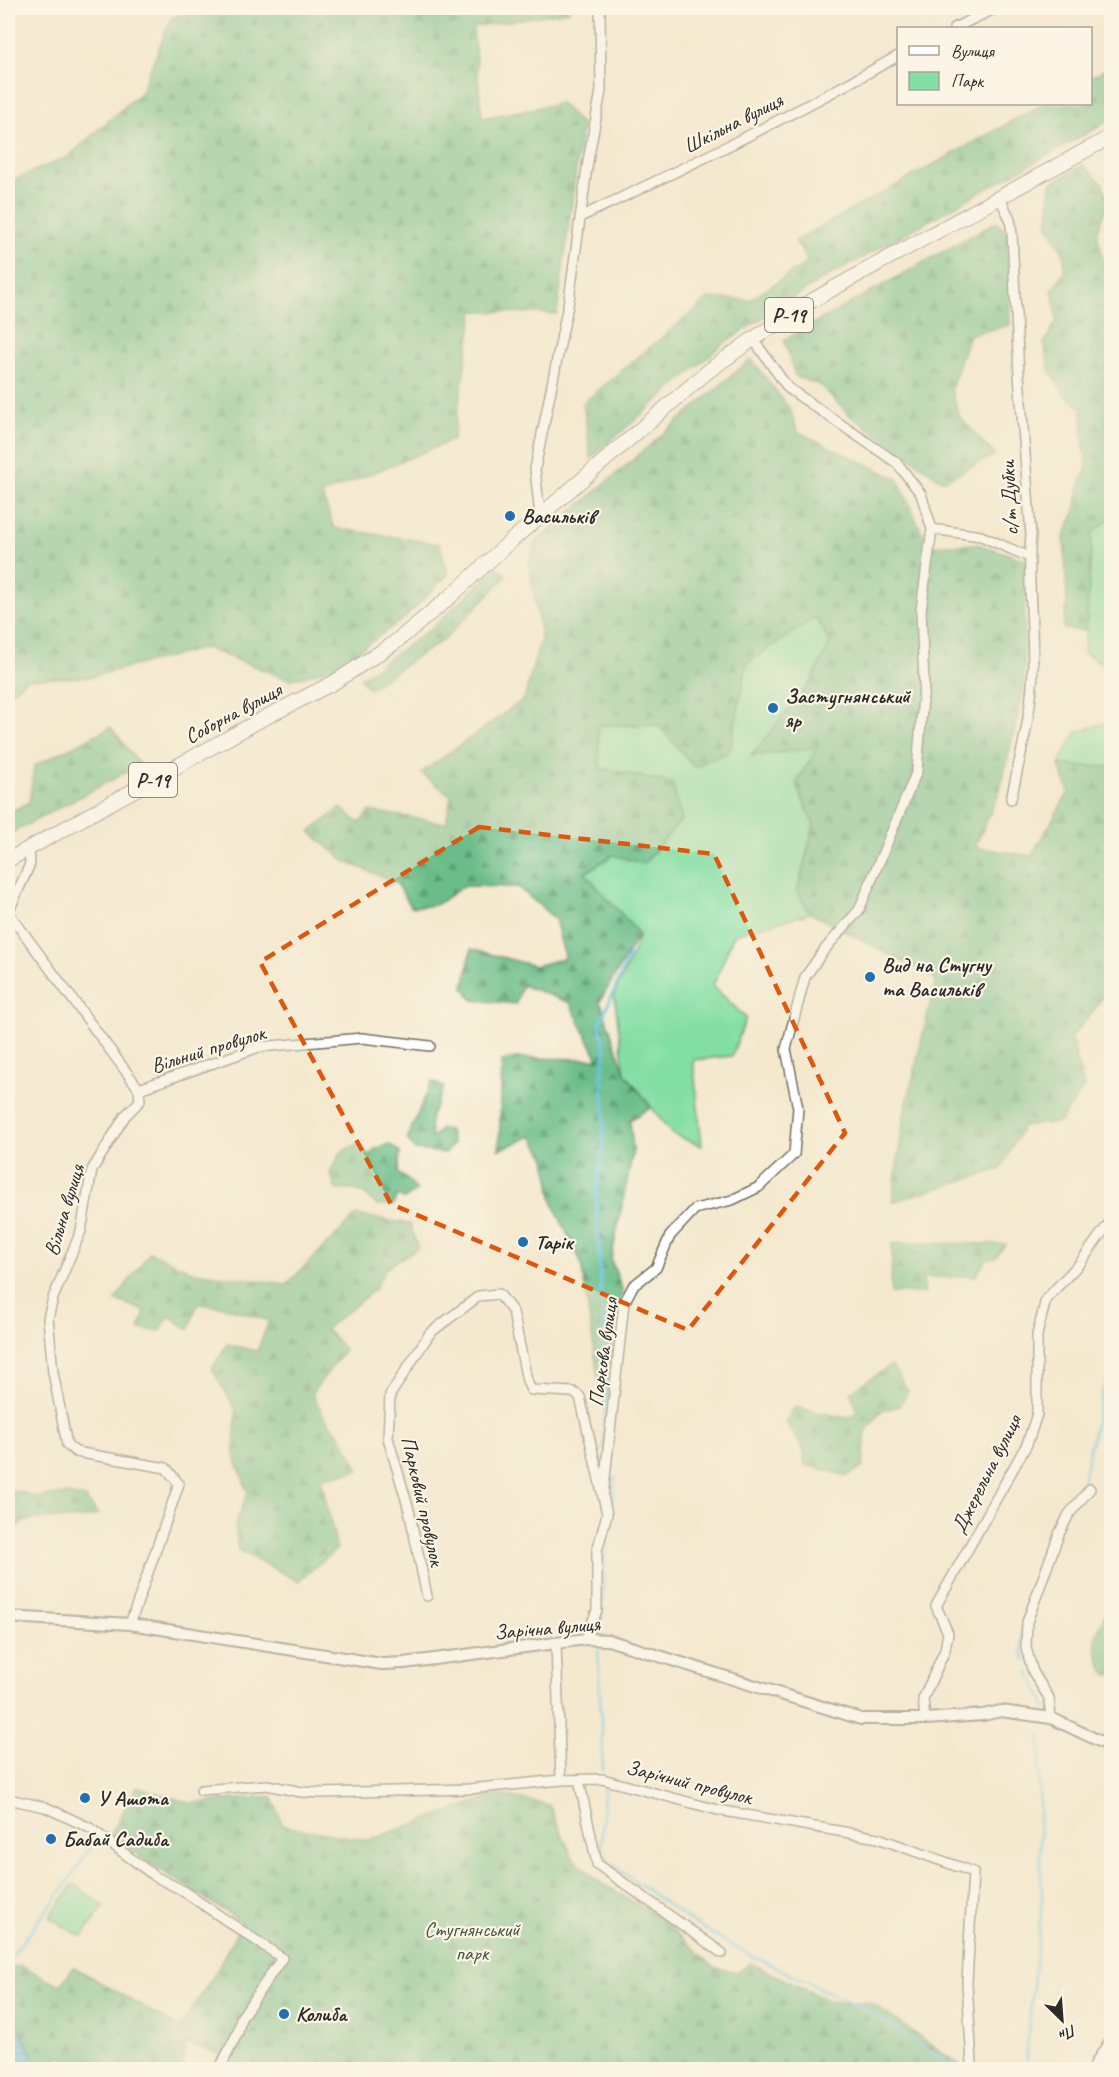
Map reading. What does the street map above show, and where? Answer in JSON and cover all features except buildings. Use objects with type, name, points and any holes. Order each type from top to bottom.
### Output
[{"type":"main road","name":"Р-19","points":[[540,516],[707,372],[753,339],[806,304],[1112,136]]},
{"type":"main road","name":"Соборна вулиця","points":[[8,860],[264,718],[333,683],[393,644],[540,516]]},
{"type":"street","points":[[540,516],[534,469],[569,300],[588,161],[601,91],[600,8]]},
{"type":"street","points":[[956,27],[996,8]]},
{"type":"street","name":"Шкільна вулиця","points":[[580,217],[801,110],[897,57]]},
{"type":"street","name":"с/т Дубки","points":[[999,196],[1010,219],[1012,234],[1018,364],[1031,535],[1029,557],[1032,686],[1011,799]]},
{"type":"street","points":[[753,339],[788,388],[897,463],[921,494],[932,529],[981,536],[1029,557]]},
{"type":"street","name":"Паркова вулиця","points":[[603,1496],[624,1303],[633,1286],[656,1268],[670,1236],[695,1209],[732,1200],[759,1187],[794,1154],[798,1108],[786,1048],[805,977],[825,949],[859,910],[917,771],[923,696],[921,610],[932,529]]},
{"type":"street","points":[[29,850],[30,864],[8,913],[139,1089]]},
{"type":"street","name":"Вільний провулок","points":[[139,1089],[259,1047],[362,1038],[430,1046]]},
{"type":"street","name":"Вільна вулиця","points":[[130,1624],[179,1484],[166,1468],[76,1452],[67,1445],[53,1372],[48,1318],[53,1298],[81,1231],[92,1170],[125,1116],[140,1101],[139,1089]]},
{"type":"street","name":"Джерельна вулиця","points":[[925,1719],[923,1699],[945,1650],[948,1634],[936,1606],[1026,1444],[1037,1414],[1037,1335],[1046,1299],[1080,1263],[1112,1219]]},
{"type":"street","name":"Парковий провулок","points":[[427,1596],[409,1510],[388,1438],[390,1395],[430,1334],[478,1296],[499,1294],[513,1311],[527,1381],[531,1390],[573,1392],[580,1397],[607,1514],[597,1551],[597,1610],[586,1639]]},
{"type":"street","points":[[1051,1718],[1049,1698],[1033,1672],[1026,1647],[1027,1622],[1059,1534],[1069,1514],[1090,1490]]},
{"type":"street","name":"Зарічна вулиця","points":[[8,1617],[130,1624],[382,1664],[556,1645],[586,1639],[608,1640],[861,1719],[925,1719],[982,1715],[1002,1711],[1051,1718],[1112,1747]]},
{"type":"street","points":[[556,1645],[561,1780]]},
{"type":"street","points":[[579,1779],[597,1864],[722,1953]]},
{"type":"street","name":"Зарічний провулок","points":[[201,1791],[267,1785],[322,1794],[469,1789],[561,1780],[602,1779],[718,1810],[878,1838],[973,1872],[967,1983],[972,2063]]},
{"type":"street","points":[[8,1799],[45,1807],[90,1828],[156,1877],[180,1889],[282,1958],[241,2018],[238,2032],[219,2070]]},
{"type":"street","points":[[1094,2070],[1095,2064],[1112,2037]]},
{"type":"highlighted area","points":[[479,827],[714,854],[845,1133],[688,1330],[391,1204],[260,962]]},
{"type":"green space","points":[[195,8],[569,8],[569,11],[473,27],[482,118],[561,103],[582,125],[557,314],[474,311],[453,440],[322,494],[334,528],[440,544],[448,574],[406,617],[337,666],[290,680],[205,648],[90,677],[27,679],[8,695],[8,182],[67,157],[141,92],[171,18]]},
{"type":"green space","points":[[1111,66],[1111,120],[816,283],[724,343],[591,458],[583,403],[709,298],[750,300],[808,262],[795,241],[1041,105],[1092,105],[1092,76]]},
{"type":"green space","points":[[1083,165],[1103,184],[1108,202],[1097,232],[1107,278],[1112,277],[1111,398],[1104,407],[1111,440],[1111,517],[1092,534],[1086,631],[1063,629],[1067,602],[1064,536],[1076,510],[1078,489],[1087,467],[1083,443],[1082,409],[1065,395],[1049,369],[1044,343],[1057,321],[1052,290],[1064,272],[1064,254],[1047,224],[1051,183]]},
{"type":"green space","points":[[996,222],[1007,233],[1010,325],[969,335],[951,389],[959,416],[995,455],[943,481],[849,415],[821,386],[795,376],[784,340]]},
{"type":"green space","points":[[751,359],[790,409],[798,432],[898,479],[928,546],[977,544],[1025,559],[1024,690],[1000,791],[975,847],[1031,856],[1069,792],[1059,765],[1111,767],[1111,983],[1095,1009],[1071,1038],[1084,1087],[1060,1122],[1023,1126],[1001,1169],[892,1202],[904,1115],[936,979],[810,913],[797,892],[814,825],[796,784],[817,748],[751,756],[811,682],[830,644],[816,617],[747,663],[730,751],[694,767],[659,725],[598,725],[600,768],[672,783],[682,819],[644,864],[613,855],[585,873],[639,934],[600,1001],[625,1073],[651,1107],[630,1120],[633,1151],[611,1260],[622,1289],[611,1402],[601,1397],[581,1262],[553,1204],[546,1158],[532,1136],[499,1150],[502,1061],[516,1058],[598,1059],[570,1003],[522,985],[516,1004],[473,1000],[464,988],[471,949],[535,966],[565,958],[555,919],[518,887],[464,886],[436,905],[411,907],[397,883],[346,862],[310,832],[341,808],[359,823],[370,811],[446,823],[451,796],[421,773],[524,699],[541,638],[529,566],[535,543]]},
{"type":"green space","points":[[1111,517],[1111,668],[1084,653],[1092,534]]},
{"type":"green space","points":[[497,567],[507,576],[445,639],[368,689],[361,678],[433,627]]},
{"type":"green space","points":[[816,617],[830,643],[811,682],[752,755],[818,748],[796,784],[814,825],[797,892],[810,913],[734,934],[713,986],[746,1018],[732,1056],[693,1060],[702,1146],[672,1134],[625,1073],[614,995],[634,951],[639,934],[584,873],[613,855],[672,783],[600,768],[598,725],[659,725],[694,767],[730,751],[747,663]]},
{"type":"green space","points":[[1111,721],[1111,767],[1059,765],[1076,732]]},
{"type":"green space","points":[[111,727],[140,765],[8,835],[8,813],[29,802],[34,766]]},
{"type":"green space","points":[[432,1081],[444,1087],[430,1119],[431,1138],[441,1129],[449,1130],[453,1143],[446,1153],[415,1150],[407,1139]]},
{"type":"green space","points":[[358,1144],[370,1157],[375,1149],[389,1144],[400,1152],[398,1173],[417,1190],[404,1199],[397,1195],[393,1205],[376,1205],[359,1192],[336,1190],[330,1172],[342,1151]]},
{"type":"green space","points":[[356,1215],[410,1224],[418,1248],[386,1268],[374,1290],[326,1329],[345,1350],[312,1393],[323,1415],[342,1438],[359,1470],[321,1479],[337,1549],[298,1581],[238,1550],[235,1524],[248,1493],[234,1454],[236,1410],[212,1369],[227,1344],[257,1351],[269,1321],[225,1307],[197,1304],[189,1330],[169,1316],[161,1331],[139,1329],[145,1311],[115,1300],[150,1252],[194,1272],[287,1284]]},
{"type":"green space","points":[[892,1243],[1006,1244],[995,1258],[986,1260],[976,1276],[923,1278],[925,1293],[891,1293]]},
{"type":"green space","points":[[891,1365],[908,1391],[900,1406],[881,1411],[866,1431],[863,1467],[847,1476],[805,1465],[801,1446],[785,1421],[795,1407],[848,1418],[858,1411],[850,1392]]},
{"type":"green space","points":[[8,1490],[36,1497],[68,1494],[85,1498],[98,1514],[86,1518],[28,1521],[17,1525],[8,1534]]},
{"type":"green space","points":[[1111,1603],[1112,1675],[1106,1675],[1097,1654],[1096,1638]]},
{"type":"green space","name":"Стугнянський парк","points":[[136,1787],[190,1803],[272,1796],[283,1826],[369,1840],[498,1794],[549,1805],[573,1858],[601,1883],[658,1916],[714,1967],[737,1973],[750,1963],[830,2001],[871,2003],[960,2065],[960,2070],[223,2070],[217,2053],[185,2044],[183,2069],[89,2069],[58,2056],[56,2069],[39,2069],[8,2005],[8,1968],[21,1966],[60,1985],[74,1967],[180,2028],[214,1975],[242,1922],[109,1837]]},
{"type":"green space","points":[[74,1884],[104,1906],[82,1937],[49,1917]]},
{"type":"water","points":[[8,2005],[39,2069],[8,2069]]},
{"type":"waterway","points":[[604,1450],[606,1390],[596,1196],[603,1146],[604,1105],[602,1079],[605,1050],[600,1023],[629,955]]},
{"type":"waterway","points":[[1056,1529],[1083,1480],[1102,1393],[1112,1371]]},
{"type":"waterway","points":[[611,1514],[615,1477]]},
{"type":"waterway","points":[[599,1631],[610,1521]]},
{"type":"waterway","points":[[1025,1660],[1022,1644],[1024,1612],[1034,1581],[1054,1536]]},
{"type":"waterway","points":[[598,1650],[603,1770]]},
{"type":"waterway","points":[[1029,1672],[1046,1709]]},
{"type":"waterway","points":[[1026,2070],[1042,1902],[1039,1817],[1040,1734]]},
{"type":"waterway","points":[[604,1787],[601,1850],[610,1863],[693,1923],[744,1952],[868,2011],[947,2063],[963,2070]]},
{"type":"waterway","points":[[8,1961],[63,1889],[91,1847]]},
{"type":"place","name":"Васильків","points":[[510,516]]},
{"type":"place","name":"Застугнянський яр","points":[[773,708]]},
{"type":"place","name":"Вид на Стугну та Васильків","points":[[870,977]]},
{"type":"place","name":"Тарік","points":[[523,1242]]},
{"type":"place","name":"У Ашота","points":[[85,1798]]},
{"type":"place","name":"Бабай Садиба","points":[[51,1839]]},
{"type":"place","name":"Колиба","points":[[284,2014]]}]
